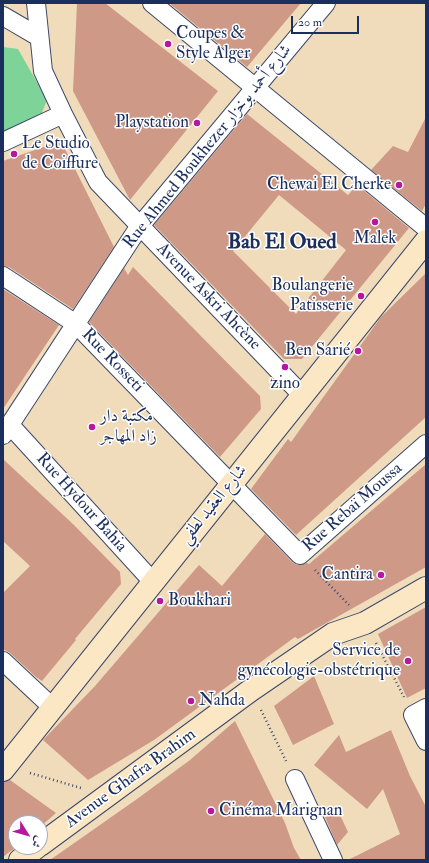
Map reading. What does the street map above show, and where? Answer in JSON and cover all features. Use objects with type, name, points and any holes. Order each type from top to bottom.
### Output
[{"type":"main road","name":"شارع العقيد لطفي","points":[[4,768],[426,241]]},
{"type":"main road","name":"Avenue Ghafra Brahim","points":[[48,839],[251,690],[333,634],[365,623],[426,588]]},
{"type":"street","name":"Avenue Askri Ahcène","points":[[36,3],[43,71],[98,182],[139,227],[302,395]]},
{"type":"street","name":"Rue Ahmed Boukhezer شارع أحمد بوخزار","points":[[6,430],[139,227],[326,3]]},
{"type":"street","points":[[162,6],[256,87],[426,228]]},
{"type":"street","points":[[3,16],[39,37]]},
{"type":"street","points":[[3,142],[63,114]]},
{"type":"street","name":"Rue Rosseti","points":[[3,276],[76,324],[231,484]]},
{"type":"street","name":"Rue Hydour Bahia","points":[[6,430],[153,582]]},
{"type":"street","name":"Rue Rebaï Moussa","points":[[231,484],[300,556],[426,444]]},
{"type":"street","points":[[3,661],[52,707]]},
{"type":"street","points":[[419,711],[426,741]]},
{"type":"street","points":[[294,779],[333,860]]},
{"type":"path","points":[[300,556],[365,623],[419,711]]},
{"type":"path","points":[[251,690],[294,779]]},
{"type":"path","points":[[4,768],[108,796]]},
{"type":"green space","points":[[3,47],[18,49],[47,100],[39,120],[3,137]]},
{"type":"building","points":[[77,3],[105,3],[218,91],[130,200],[73,91]]},
{"type":"building","points":[[169,3],[301,3],[247,67]]},
{"type":"building","points":[[247,114],[348,195],[357,185],[409,228],[302,359],[284,359],[154,225]],"holes":[[[279,195],[346,250],[296,314],[233,251]]]},
{"type":"building","points":[[426,117],[426,204],[422,211],[371,170],[393,146],[408,152]]},
{"type":"building","points":[[61,141],[114,247],[73,309],[9,267],[3,266],[3,161]]},
{"type":"building","points":[[133,267],[260,396],[261,409],[220,457],[89,322],[124,268],[128,275]]},
{"type":"building","points":[[426,273],[426,417],[296,535],[251,489],[288,439],[291,442],[381,317]]},
{"type":"building","points":[[3,289],[59,325],[3,409]]},
{"type":"building","points":[[3,459],[74,525],[120,572],[121,584],[42,681],[10,653],[3,649],[3,593],[30,566],[3,541]]},
{"type":"building","points":[[426,464],[426,567],[298,639],[295,637],[154,740],[88,780],[43,740],[95,686],[199,565],[222,586],[265,534],[293,563],[297,565],[309,564]]},
{"type":"building","name":"Service de gynécologie-obstétrique","points":[[426,607],[426,688],[407,698],[378,634]]},
{"type":"building","points":[[314,676],[334,724],[293,745],[274,706]]},
{"type":"building","name":"Cinéma Marignan","points":[[235,721],[285,823],[294,848],[301,860],[50,860],[190,760]]},
{"type":"building","points":[[391,730],[410,776],[426,807],[426,860],[348,860],[400,834],[383,789],[367,809],[314,765],[339,735],[346,752]]},
{"type":"building","points":[[10,780],[56,813],[48,820],[48,815],[8,815],[8,853],[3,857],[3,782]]},
{"type":"building","points":[[339,813],[348,832],[337,845],[325,817]]},
{"type":"place","name":"Coupes & Style Alger","points":[[168,44]]},
{"type":"place","name":"Playstation","points":[[197,123]]},
{"type":"place","name":"Le Studio de Coiffure","points":[[14,154]]},
{"type":"place","name":"Chewai El Cherke","points":[[399,185]]},
{"type":"place","name":"Malek","points":[[375,222]]},
{"type":"place","name":"Boulangerie Patisserie","points":[[361,296]]},
{"type":"place","name":"Ben Sarié","points":[[358,351]]},
{"type":"place","name":"zino","points":[[285,367]]},
{"type":"place","name":"مكتبة دار زاد المهاجر","points":[[92,427]]},
{"type":"place","name":"Cantira","points":[[381,575]]},
{"type":"place","name":"Boukhari","points":[[160,601]]},
{"type":"place","name":"Service de gynécologie-obstétrique","points":[[408,661]]},
{"type":"place","name":"Nahda","points":[[191,701]]},
{"type":"place","name":"Cinéma Marignan","points":[[211,811]]},
{"type":"district","name":"Bab El Oued","points":[[282,243]]}]
